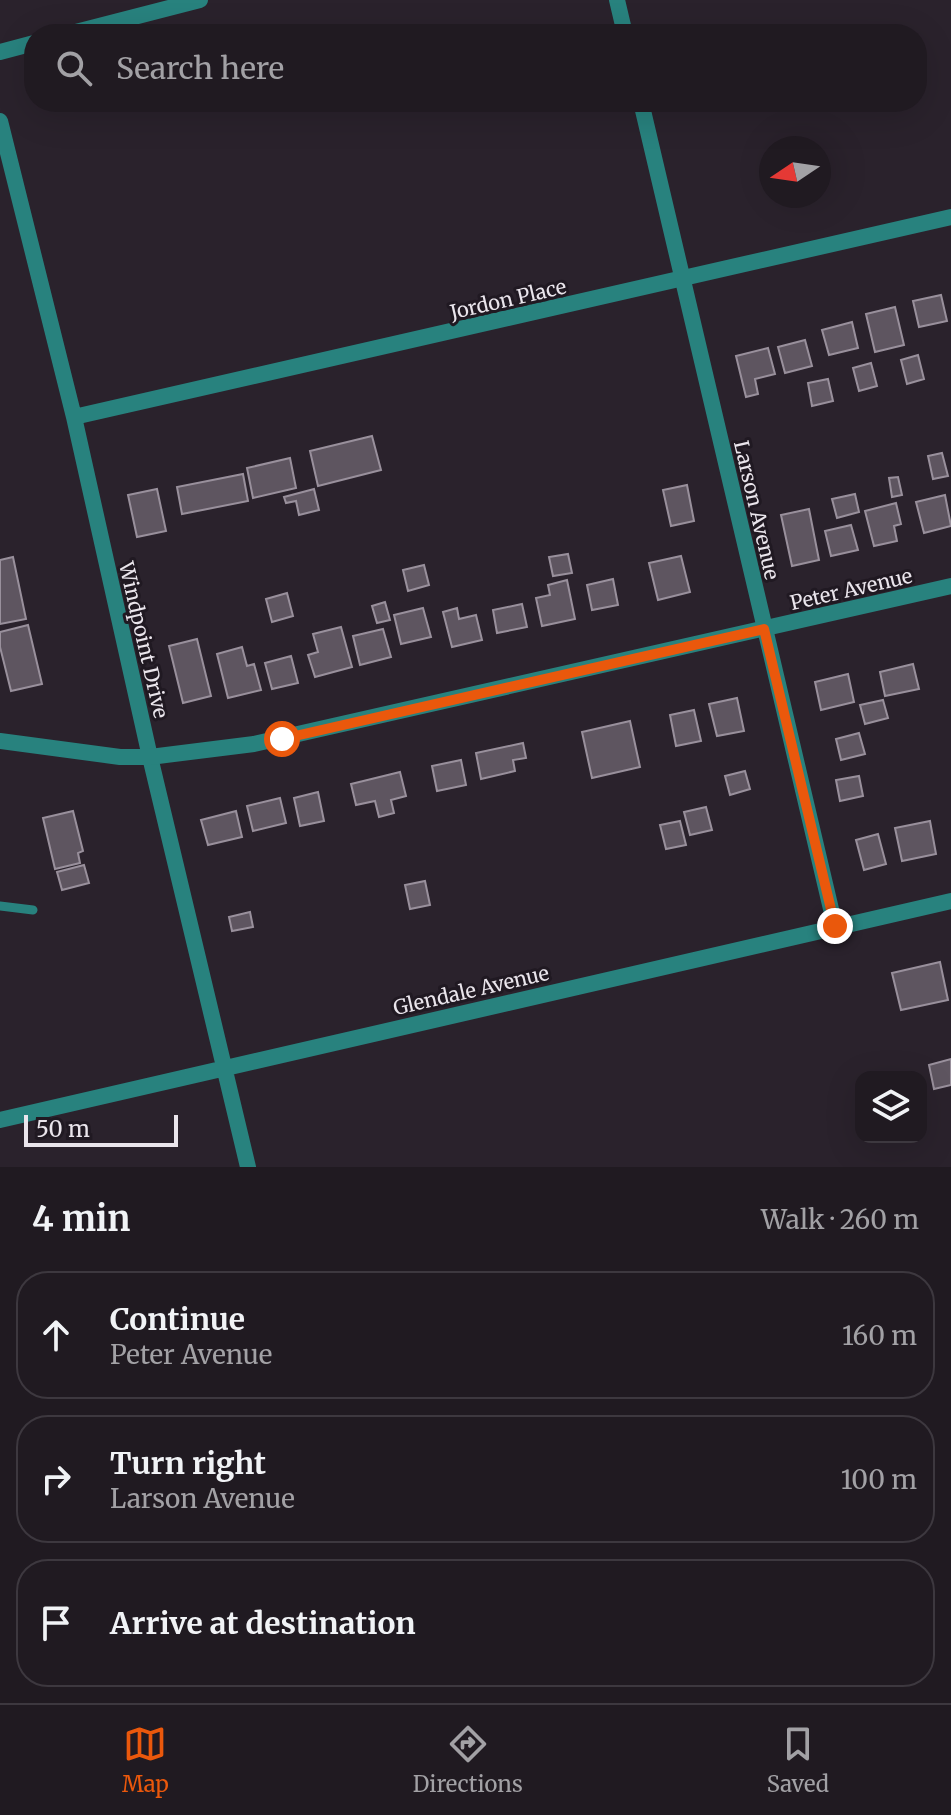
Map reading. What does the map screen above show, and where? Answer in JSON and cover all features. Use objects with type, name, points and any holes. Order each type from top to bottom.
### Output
[{"type":"street","points":[[107,24],[200,0]]},
{"type":"street","points":[[617,0],[623,24]]},
{"type":"street","points":[[0,52],[24,46]]},
{"type":"street","name":"Larson Avenue","points":[[643,112],[835,926]]},
{"type":"street","name":"Windpoint Drive","points":[[0,121],[74,417],[150,757],[248,1167]]},
{"type":"street","name":"Jordon Place","points":[[74,417],[951,217]]},
{"type":"street","name":"Peter Avenue","points":[[0,741],[102,756],[150,757],[266,742],[951,586]]},
{"type":"street","name":"Glendale Avenue","points":[[0,1120],[951,901]]},
{"type":"lane","points":[[0,906],[33,910]]},
{"type":"building","points":[[941,295],[947,321],[919,327],[913,301]]},
{"type":"building","points":[[895,307],[904,345],[875,352],[866,314]]},
{"type":"building","points":[[852,322],[858,348],[829,355],[822,330]]},
{"type":"building","points":[[805,340],[812,366],[785,373],[778,347]]},
{"type":"building","points":[[768,348],[775,374],[755,379],[758,394],[746,397],[736,356]]},
{"type":"building","points":[[918,355],[924,379],[907,384],[901,360]]},
{"type":"building","points":[[871,363],[877,386],[859,391],[853,368]]},
{"type":"building","points":[[828,379],[833,401],[812,406],[808,383]]},
{"type":"building","points":[[372,436],[381,470],[318,486],[310,451]]},
{"type":"building","points":[[942,453],[948,476],[933,479],[928,456]]},
{"type":"building","points":[[290,458],[296,488],[253,498],[247,468]]},
{"type":"building","points":[[243,474],[248,501],[182,514],[177,487]]},
{"type":"building","points":[[898,477],[902,495],[892,497],[889,478]]},
{"type":"building","points":[[687,485],[694,521],[671,526],[663,490]]},
{"type":"building","points":[[157,489],[166,531],[137,537],[128,495]]},
{"type":"building","points":[[314,489],[319,510],[299,515],[296,501],[286,503],[284,497]]},
{"type":"building","points":[[855,494],[859,512],[837,518],[832,499]]},
{"type":"building","points":[[945,495],[951,526],[924,533],[916,502]]},
{"type":"building","points":[[896,503],[901,524],[894,526],[897,541],[874,546],[865,511]]},
{"type":"building","points":[[809,509],[819,560],[792,566],[781,515]]},
{"type":"building","points":[[851,525],[858,550],[831,556],[825,531]]},
{"type":"building","points":[[568,554],[572,573],[553,576],[549,557]]},
{"type":"building","points":[[681,556],[690,592],[658,600],[649,563]]},
{"type":"building","points":[[13,557],[26,619],[0,624],[0,560]]},
{"type":"building","points":[[424,565],[429,585],[408,591],[403,570]]},
{"type":"building","points":[[613,579],[618,605],[592,610],[587,585]]},
{"type":"building","points":[[567,580],[575,619],[542,626],[536,598],[550,595],[548,585]]},
{"type":"building","points":[[287,593],[293,616],[272,622],[266,599]]},
{"type":"building","points":[[385,602],[390,620],[377,623],[372,606]]},
{"type":"building","points":[[522,604],[527,627],[497,633],[493,610]]},
{"type":"building","points":[[423,608],[431,637],[401,644],[394,615]]},
{"type":"building","points":[[457,608],[459,619],[476,615],[482,640],[452,647],[443,612]]},
{"type":"building","points":[[28,625],[42,684],[11,691],[0,647],[0,632]]},
{"type":"building","points":[[341,627],[352,667],[315,677],[308,655],[318,652],[313,634]]},
{"type":"building","points":[[383,629],[391,657],[360,665],[353,636]]},
{"type":"building","points":[[197,639],[211,696],[183,703],[169,646]]},
{"type":"building","points":[[242,647],[247,666],[254,664],[261,690],[228,698],[217,654]]},
{"type":"building","points":[[291,656],[298,683],[272,689],[265,663]]},
{"type":"building","points":[[913,664],[919,689],[885,696],[880,672]]},
{"type":"building","points":[[848,674],[854,702],[821,710],[815,682]]},
{"type":"building","points":[[737,698],[744,731],[717,736],[709,704]]},
{"type":"building","points":[[883,700],[888,718],[865,724],[860,705]]},
{"type":"building","points":[[694,710],[701,741],[676,746],[670,715]]},
{"type":"building","points":[[630,721],[640,767],[592,778],[582,732]]},
{"type":"building","points":[[859,733],[865,754],[841,760],[836,739]]},
{"type":"building","points":[[523,743],[526,758],[513,760],[515,771],[481,779],[476,753]]},
{"type":"building","points":[[461,760],[466,785],[437,791],[432,766]]},
{"type":"building","points":[[745,771],[750,789],[730,795],[725,776]]},
{"type":"building","points":[[400,772],[406,796],[391,800],[394,813],[379,817],[375,801],[356,805],[351,784]]},
{"type":"building","points":[[859,776],[863,796],[840,801],[836,780]]},
{"type":"building","points":[[318,792],[324,821],[300,826],[294,798]]},
{"type":"building","points":[[280,798],[286,823],[253,831],[247,806]]},
{"type":"building","points":[[706,807],[712,830],[690,835],[684,812]]},
{"type":"building","points":[[73,811],[83,851],[78,853],[80,863],[55,869],[43,818]]},
{"type":"building","points":[[236,811],[242,837],[208,845],[201,820]]},
{"type":"building","points":[[680,821],[686,845],[666,849],[660,825]]},
{"type":"building","points":[[930,821],[936,854],[902,861],[895,828]]},
{"type":"building","points":[[878,834],[886,864],[864,870],[856,840]]},
{"type":"building","points":[[84,865],[89,883],[62,890],[57,872]]},
{"type":"building","points":[[425,881],[430,905],[410,909],[405,885]]},
{"type":"building","points":[[250,912],[253,927],[232,931],[229,917]]},
{"type":"building","points":[[940,962],[948,1000],[901,1010],[892,973]]},
{"type":"building","points":[[951,1059],[951,1085],[934,1089],[929,1065]]},
{"type":"route","points":[[282,739],[764,629],[835,926]]}]
